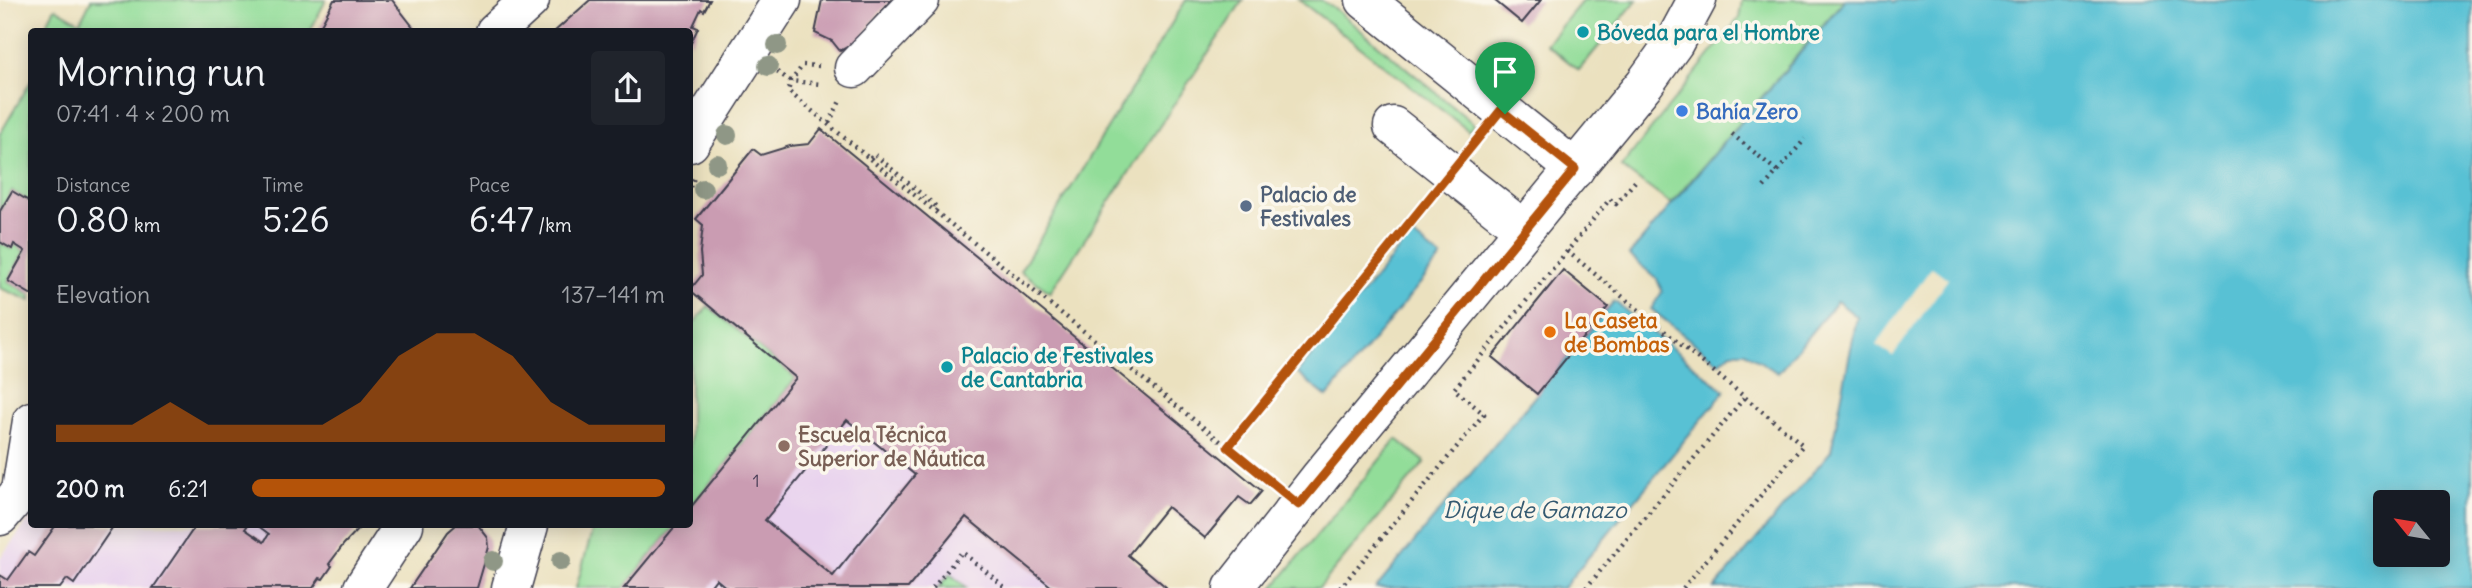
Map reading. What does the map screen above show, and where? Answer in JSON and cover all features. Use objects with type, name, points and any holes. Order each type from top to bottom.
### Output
[{"type":"street","points":[[499,28],[530,0]]},
{"type":"street","points":[[693,134],[718,72],[755,0]]},
{"type":"street","points":[[693,134],[782,0]]},
{"type":"street","points":[[854,68],[920,0]]},
{"type":"street","points":[[1366,0],[1575,169]]},
{"type":"street","points":[[1233,588],[1523,229],[1645,83],[1674,43],[1697,0]]},
{"type":"street","points":[[1393,127],[1523,229]]},
{"type":"street","points":[[18,495],[28,442]]},
{"type":"street","points":[[363,588],[402,528]]},
{"type":"street","points":[[511,588],[528,528]]},
{"type":"path","points":[[803,65],[791,81],[788,91],[934,212],[1299,505]]},
{"type":"path","points":[[773,70],[791,81]]},
{"type":"path","points":[[1732,134],[1777,172]]},
{"type":"path","points":[[1763,187],[1805,139]]},
{"type":"path","points":[[1228,447],[1450,172]]},
{"type":"path","points":[[1340,588],[1484,414],[1454,389],[1610,199],[1616,204],[1637,179]]},
{"type":"path","points":[[1567,251],[1803,444],[1683,588]]},
{"type":"path","points":[[1586,588],[1745,397]]},
{"type":"path","points":[[933,588],[962,552],[1006,588]]},
{"type":"shaded area","name":"Escuela Técnica Superior de Náutica","points":[[708,306],[1053,588],[576,588],[593,528],[693,528],[693,324]]},
{"type":"shaded area","points":[[28,521],[28,528],[220,528],[179,588],[0,588],[0,558]]},
{"type":"shaded area","points":[[243,528],[273,528],[264,542]]},
{"type":"green space","points":[[91,0],[326,0],[312,28],[45,28],[55,8],[80,22]]},
{"type":"green space","points":[[1186,0],[1243,0],[1050,292],[1020,271]]},
{"type":"green space","points":[[1299,0],[1321,0],[1335,9],[1474,124],[1469,131]]},
{"type":"green space","points":[[1583,0],[1637,0],[1579,70],[1546,44]]},
{"type":"green space","points":[[1742,0],[1844,0],[1671,204],[1621,167],[1739,18]]},
{"type":"green space","points":[[28,86],[28,201],[12,191],[0,211],[0,134]]},
{"type":"green space","points":[[0,242],[11,249],[14,244],[25,251],[8,281],[28,293],[28,300],[0,288]]},
{"type":"green space","points":[[708,306],[796,378],[693,504],[693,324]]},
{"type":"green space","points":[[1397,439],[1425,462],[1319,588],[1273,588]]},
{"type":"green space","points":[[593,528],[674,528],[624,588],[576,588]]},
{"type":"green space","points":[[950,574],[967,588],[938,588]]},
{"type":"water","points":[[1845,0],[2472,0],[2472,588],[1715,588],[1831,451],[1857,317],[1837,301],[1778,373],[1745,352],[1731,352],[1719,363],[1651,309],[1662,292],[1657,279],[1629,255]]},
{"type":"water","points":[[1411,234],[1441,258],[1327,397],[1297,373]]},
{"type":"water","name":"Dique de Gamazo","points":[[1614,301],[1725,391],[1563,588],[1376,588]]},
{"type":"pier","points":[[1932,267],[1948,279],[1893,356],[1876,345]]},
{"type":"building","points":[[334,0],[392,0],[414,28],[319,28]]},
{"type":"building","points":[[590,0],[710,0],[704,11],[701,9],[693,26],[698,28],[693,39],[693,28],[558,28]]},
{"type":"building","points":[[822,0],[891,0],[862,39],[840,51],[832,41],[815,33]]},
{"type":"building","points":[[1494,0],[1541,0],[1522,23]]},
{"type":"building","name":"Palacio de Festivales de Cantabria","points":[[821,129],[1262,491],[1250,505],[1239,497],[1205,538],[1167,507],[1128,555],[1165,588],[1053,588],[966,517],[908,588],[727,588],[716,579],[709,588],[624,588],[674,528],[693,528],[693,504],[796,378],[693,292],[693,286],[702,275],[700,252],[703,225],[696,219],[753,149],[761,155],[790,146],[809,144]],"holes":[[[847,420],[915,475],[833,576],[765,520]]]},
{"type":"building","points":[[12,191],[28,201],[28,293],[8,281],[25,251],[14,244],[12,249],[0,242],[0,211]]},
{"type":"building","name":"La Caseta de Bombas","points":[[1563,270],[1608,307],[1537,394],[1492,357]]},
{"type":"building","points":[[54,528],[112,528],[74,584],[67,579],[60,588],[0,588],[0,575],[8,580],[28,552],[34,556]]},
{"type":"building","points":[[194,528],[246,528],[264,542],[269,534],[261,528],[359,528],[329,564],[332,566],[323,579],[320,578],[313,588],[153,588]]},
{"type":"building","points":[[453,528],[480,528],[488,538],[489,547],[477,588],[410,588]]},
{"type":"place","name":"Bóveda para el Hombre","points":[[1583,32]]},
{"type":"place","name":"Bahía Zero","points":[[1682,111]]},
{"type":"place","name":"Palacio de Festivales","points":[[1246,206]]},
{"type":"place","name":"La Caseta de Bombas","points":[[1550,332]]},
{"type":"place","name":"Palacio de Festivales de Cantabria","points":[[947,367]]},
{"type":"place","name":"Escuela Técnica Superior de Náutica","points":[[784,446]]},
{"type":"route","points":[[1501,110],[1505,114],[1575,169],[1299,505],[1228,447],[1501,110]]}]
